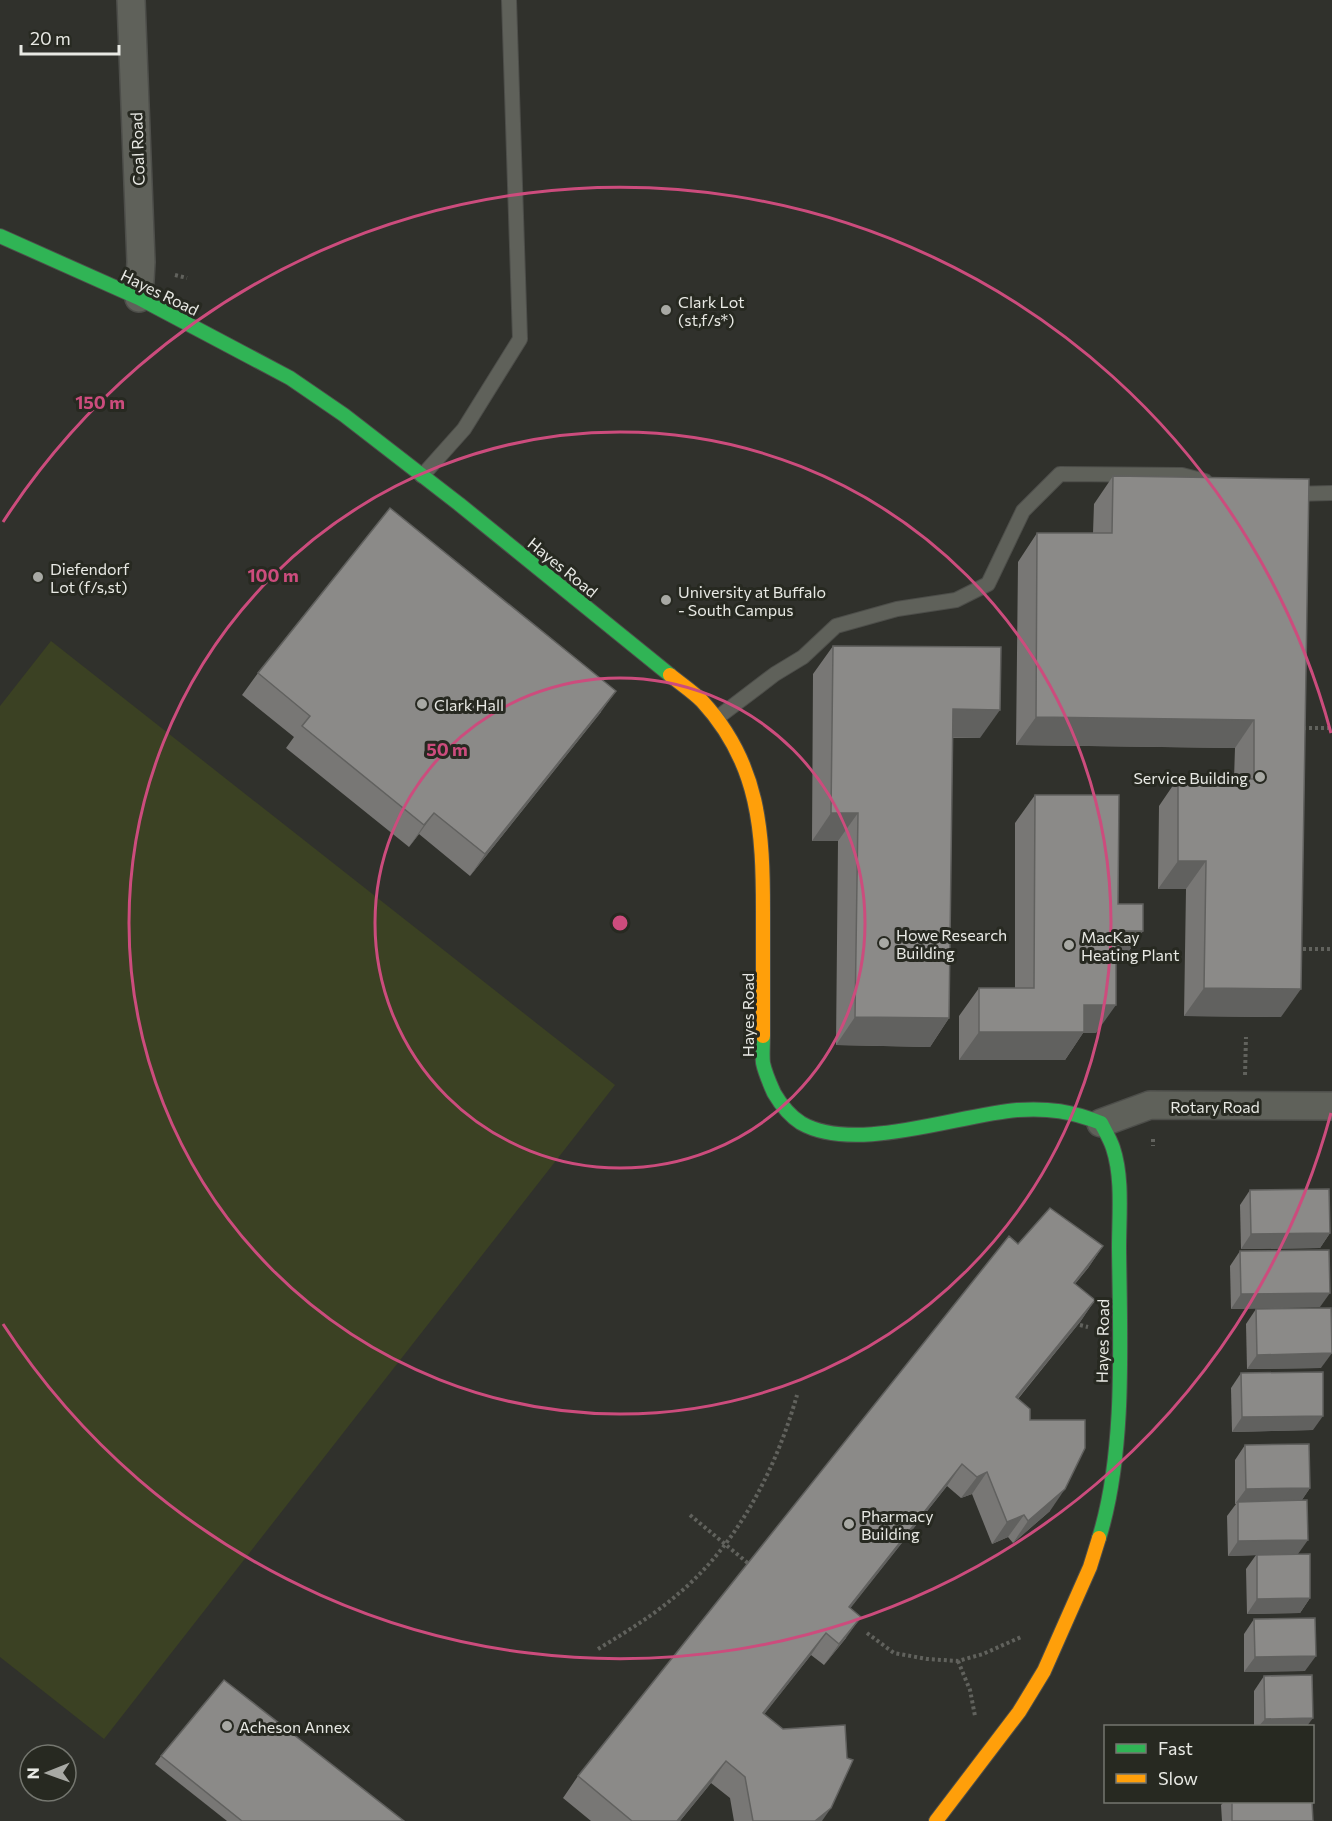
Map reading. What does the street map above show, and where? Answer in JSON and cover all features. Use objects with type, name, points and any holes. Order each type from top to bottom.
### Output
[{"type":"street","name":"Coal Road","points":[[131,0],[141,262],[139,298]]},
{"type":"street","name":"Hayes Road","points":[[0,236],[139,298],[290,378],[422,476],[691,691],[717,718],[744,762],[752,784],[760,822],[763,850],[763,1063],[768,1081],[790,1114],[807,1127],[830,1134],[879,1133],[999,1112],[1047,1109],[1076,1113],[1101,1123],[1113,1148],[1118,1175],[1120,1309],[1118,1424],[1113,1472],[1102,1529],[1090,1567],[1044,1671],[1019,1712],[936,1821]]},
{"type":"street","name":"Rotary Road","points":[[1101,1123],[1150,1105],[1332,1106]]},
{"type":"lane","points":[[422,476],[464,429],[520,339],[509,0]]},
{"type":"lane","points":[[717,718],[775,674],[803,657],[836,626],[897,609],[956,600],[987,584],[1023,511],[1060,474],[1182,475],[1216,484]]},
{"type":"lane","points":[[1275,494],[1332,493]]},
{"type":"path","points":[[175,275],[187,278]]},
{"type":"path","points":[[1298,728],[1332,728]]},
{"type":"path","points":[[1294,949],[1332,949]]},
{"type":"path","points":[[1245,1082],[1246,1037]]},
{"type":"path","points":[[1153,1139],[1153,1146]]},
{"type":"path","points":[[598,1649],[640,1623],[679,1594],[724,1545],[768,1475],[788,1428],[797,1395]]},
{"type":"path","points":[[690,1515],[749,1564]]},
{"type":"path","points":[[867,1633],[894,1653],[927,1659],[958,1660],[983,1654],[1030,1633]]},
{"type":"path","points":[[958,1660],[970,1690],[976,1720]]},
{"type":"green space","points":[[51,641],[615,1085],[104,1739],[0,1657],[0,706]]},
{"type":"building","name":"Service Building","points":[[1113,476],[1309,479],[1301,989],[1204,988],[1206,861],[1178,861],[1178,778],[1254,779],[1254,720],[1036,717],[1037,533],[1112,533]]},
{"type":"building","name":"Clark Hall","points":[[390,508],[616,691],[485,854],[434,813],[424,825],[302,726],[310,716],[258,673]]},
{"type":"building","name":"Howe Research Building","points":[[833,646],[1001,647],[1000,710],[953,709],[949,1018],[855,1017],[858,813],[831,813]]},
{"type":"building","name":"MacKay Heating Plant","points":[[1035,795],[1119,795],[1118,904],[1143,904],[1143,931],[1116,931],[1116,1005],[1084,1005],[1084,1032],[979,1032],[979,988],[1034,988]]},
{"type":"building","points":[[1329,1189],[1330,1233],[1251,1234],[1250,1190]]},
{"type":"building","name":"Pharmacy Building","points":[[1050,1208],[1103,1246],[1074,1283],[1095,1300],[1016,1397],[1030,1409],[1030,1420],[1085,1420],[1085,1448],[1065,1489],[1028,1521],[1024,1515],[1007,1522],[987,1472],[977,1477],[962,1464],[849,1607],[861,1617],[839,1644],[826,1633],[763,1713],[783,1729],[845,1725],[847,1758],[853,1760],[831,1808],[815,1821],[753,1821],[745,1777],[726,1761],[677,1821],[632,1821],[578,1776],[1009,1236],[1018,1244]]},
{"type":"building","points":[[1329,1250],[1330,1293],[1241,1294],[1240,1251]]},
{"type":"building","points":[[1331,1308],[1332,1353],[1257,1355],[1256,1309]]},
{"type":"building","points":[[1323,1372],[1323,1416],[1242,1417],[1241,1373]]},
{"type":"building","points":[[1309,1444],[1310,1488],[1246,1489],[1245,1445]]},
{"type":"building","points":[[1307,1500],[1308,1540],[1238,1541],[1238,1502]]},
{"type":"building","points":[[1310,1554],[1310,1598],[1257,1599],[1257,1555]]},
{"type":"building","points":[[1315,1618],[1316,1656],[1255,1657],[1254,1619]]},
{"type":"building","points":[[1312,1675],[1313,1718],[1265,1719],[1264,1676]]},
{"type":"building","name":"Acheson Annex","points":[[224,1680],[404,1821],[242,1821],[161,1756]]},
{"type":"building","points":[[1232,1803],[1312,1803],[1313,1821],[1232,1821]]},
{"type":"traffic: fast","points":[[0,236],[139,298],[290,378],[344,415],[459,504],[670,675]]},
{"type":"traffic: fast","points":[[763,1036],[763,1063],[774,1093],[786,1110],[797,1120],[823,1132],[849,1135],[877,1134],[993,1113],[1029,1109],[1070,1113],[1101,1123],[1113,1148],[1119,1184],[1120,1394],[1114,1469],[1099,1538]]},
{"type":"traffic: slow","points":[[670,675],[702,701],[721,725],[736,749],[747,774],[754,800],[762,854],[763,1036]]},
{"type":"traffic: slow","points":[[936,1821],[1019,1712],[1044,1671],[1090,1567],[1099,1538]]},
{"type":"place","name":"Clark Lot (st,f/s*)","points":[[666,310]]},
{"type":"place","name":"Diefendorf Lot (f/s,st)","points":[[38,577]]},
{"type":"place","name":"University at Buffalo - South Campus","points":[[666,600]]},
{"type":"place","name":"Clark Hall","points":[[422,704]]},
{"type":"place","name":"Service Building","points":[[1260,777]]},
{"type":"place","name":"Howe Research Building","points":[[884,943]]},
{"type":"place","name":"MacKay Heating Plant","points":[[1069,945]]},
{"type":"place","name":"Pharmacy Building","points":[[849,1524]]},
{"type":"place","name":"Acheson Annex","points":[[227,1726]]}]
